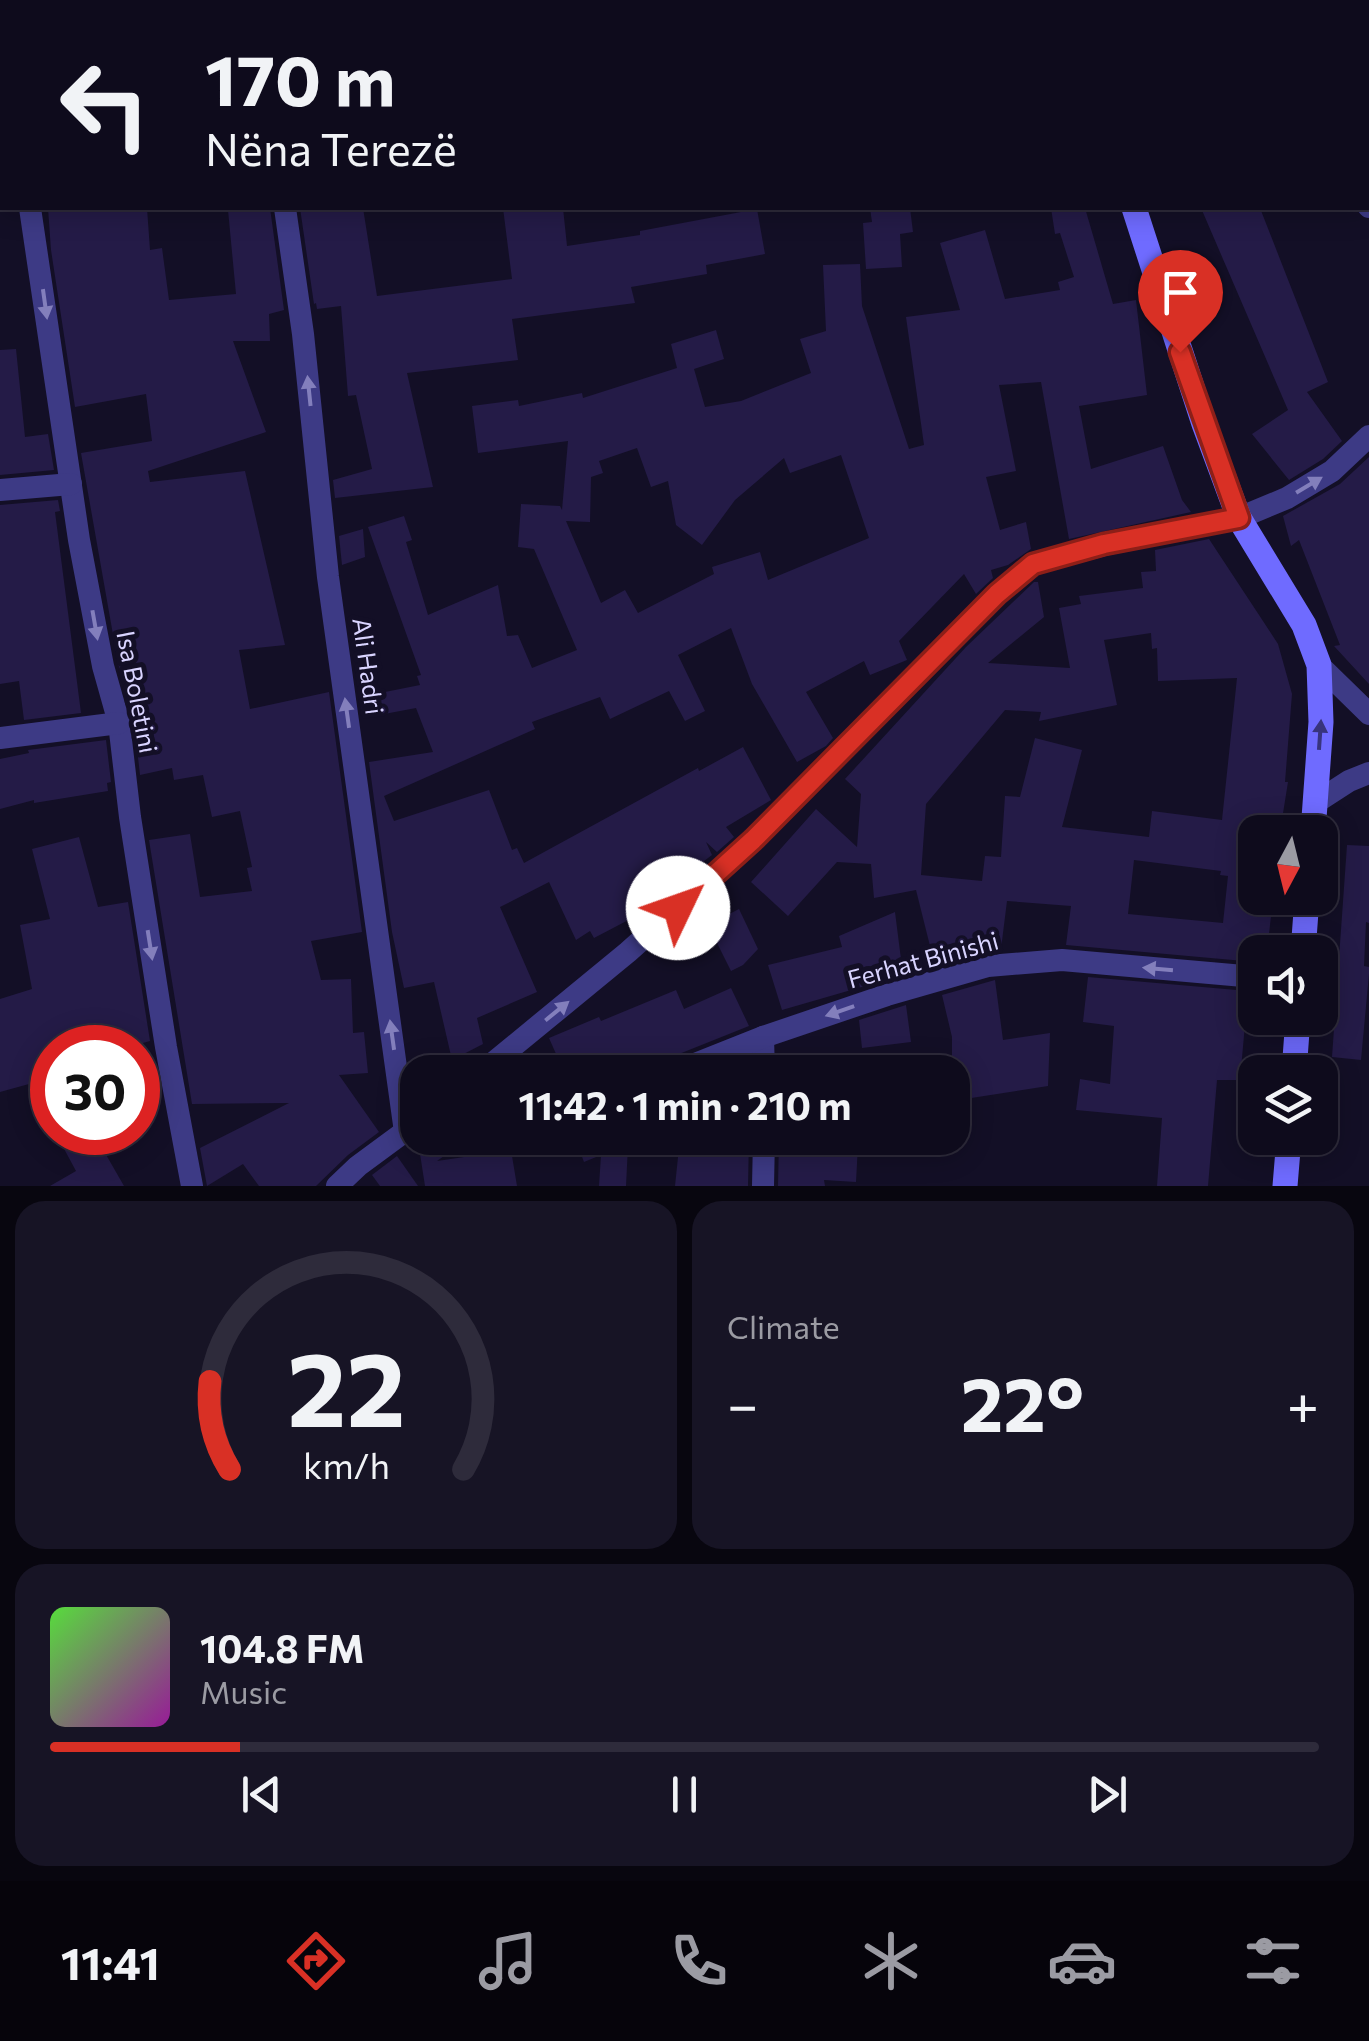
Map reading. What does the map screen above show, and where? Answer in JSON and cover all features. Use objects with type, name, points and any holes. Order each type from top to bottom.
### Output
[{"type":"main road","points":[[1135,210],[1239,518],[1304,624],[1319,666],[1321,722],[1314,815]]},
{"type":"main road","points":[[1285,1186],[1288,1155]]},
{"type":"street","name":"Isa Boletini","points":[[30,210],[103,666],[119,723],[166,1047],[192,1186]]},
{"type":"street","name":"Ali Hadri","points":[[285,210],[303,334],[328,577],[400,1055]]},
{"type":"street","points":[[503,1055],[628,952],[753,840],[997,594],[1033,564],[1104,544],[1239,518],[1318,481],[1369,436]]},
{"type":"street","points":[[0,490],[72,484]]},
{"type":"street","points":[[1319,666],[1369,714]]},
{"type":"street","points":[[0,738],[119,723]]},
{"type":"street","points":[[1315,803],[1349,780],[1369,773]]},
{"type":"street","name":"Ferhat Binishi","points":[[718,1055],[887,994],[988,966],[1062,960],[1238,976]]},
{"type":"street","points":[[763,1037],[764,1055]]},
{"type":"street","points":[[337,1186],[361,1176],[400,1138]]},
{"type":"street","points":[[763,1186],[764,1155]]},
{"type":"building","points":[[48,210],[147,210],[150,250],[162,248],[169,300],[236,294],[228,210],[270,210],[284,310],[269,314],[270,341],[233,341],[266,432],[148,471],[150,482],[245,471],[285,645],[239,650],[250,709],[329,692],[362,932],[311,941],[321,980],[351,979],[353,1033],[364,1032],[368,1073],[339,1075],[379,1132],[316,1186],[259,1186],[243,1164],[207,1186],[200,1148],[289,1103],[192,1104],[149,840],[190,834],[200,897],[252,891],[247,868],[252,867],[240,811],[212,817],[203,775],[174,780],[172,768],[140,775],[134,721],[118,663],[81,453],[152,441],[146,394],[75,407]]},
{"type":"building","points":[[300,210],[363,210],[377,296],[512,279],[503,210],[563,210],[567,246],[757,210],[765,254],[706,265],[707,274],[631,287],[635,303],[512,319],[518,360],[407,373],[433,487],[335,498],[333,480],[372,469],[356,395],[348,396],[341,306],[317,309]]},
{"type":"building","points":[[870,210],[910,210],[913,232],[900,234],[902,267],[866,269],[863,223],[872,222]]},
{"type":"building","points":[[1051,210],[1086,210],[1113,304],[1136,300],[1147,395],[1079,406],[1091,469],[1163,446],[1182,500],[1191,512],[1069,539],[1041,382],[999,385],[1016,471],[986,477],[1000,530],[1026,522],[1031,549],[1008,565],[991,570],[993,578],[976,594],[964,574],[899,641],[907,660],[870,675],[864,661],[806,692],[833,738],[826,746],[797,762],[752,684],[731,628],[678,655],[705,711],[685,721],[669,691],[610,719],[600,697],[532,722],[535,729],[384,796],[394,821],[489,790],[512,850],[517,848],[524,863],[743,747],[771,800],[726,827],[734,837],[717,852],[706,842],[712,855],[683,877],[685,881],[659,904],[594,938],[590,931],[576,940],[549,882],[500,907],[537,992],[477,1018],[483,1044],[462,1055],[451,1055],[434,982],[404,988],[392,932],[369,762],[433,752],[416,708],[363,718],[360,697],[420,685],[417,676],[421,675],[368,527],[404,516],[412,540],[406,542],[428,615],[498,585],[507,636],[518,635],[532,668],[577,650],[534,549],[518,547],[521,504],[560,506],[562,510],[568,441],[478,453],[472,406],[518,400],[519,406],[582,393],[583,398],[677,368],[671,344],[716,330],[724,359],[694,369],[705,407],[741,401],[811,373],[800,339],[826,331],[823,265],[860,264],[862,306],[909,449],[924,445],[906,317],[960,310],[940,243],[985,230],[1005,299],[1060,290],[1058,282],[1074,277],[1060,233],[1055,234]],"holes":[[[637,448],[651,487],[668,481],[676,525],[702,545],[735,500],[784,458],[790,473],[841,455],[869,538],[768,580],[760,552],[712,567],[714,574],[638,613],[625,590],[601,603],[566,521],[590,522],[591,477],[603,473],[599,461]]]},
{"type":"building","points":[[1202,210],[1261,210],[1328,382],[1307,392],[1342,441],[1323,459],[1289,480],[1252,434],[1288,410]]},
{"type":"building","points":[[16,349],[25,437],[48,434],[54,470],[0,475],[0,350]]},
{"type":"building","points":[[1369,457],[1369,684],[1334,646],[1340,645],[1299,540],[1291,546],[1283,516],[1340,484]]},
{"type":"building","points":[[58,500],[60,511],[55,512],[81,713],[24,720],[19,681],[0,684],[0,505]]},
{"type":"building","points":[[363,529],[365,557],[342,565],[339,536]]},
{"type":"building","points":[[1209,539],[1278,644],[1292,694],[1283,815],[1238,815],[1238,915],[1271,915],[1269,935],[1238,935],[1238,960],[1066,945],[1071,906],[1007,901],[1001,949],[990,948],[991,951],[935,966],[916,890],[874,898],[871,864],[837,862],[788,916],[751,882],[816,809],[857,847],[861,794],[845,779],[966,647],[1034,582],[1038,582],[1044,617],[988,663],[1070,668],[1059,608],[1081,604],[1079,596],[1143,588],[1141,572],[1156,571],[1155,550]],"holes":[[[1151,633],[1152,649],[1157,648],[1158,681],[1237,678],[1222,820],[1152,811],[1149,837],[1062,827],[1082,750],[1035,738],[1020,797],[1005,796],[1001,857],[985,856],[982,881],[921,875],[926,804],[1005,710],[1041,712],[1039,721],[1117,705],[1104,640]],[[1134,860],[1221,871],[1220,875],[1228,876],[1223,923],[1128,914]]]},
{"type":"building","points":[[106,740],[111,782],[107,783],[108,791],[34,800],[0,809],[0,759],[29,753],[28,750]]},
{"type":"building","points":[[79,837],[98,907],[128,902],[147,1025],[30,1025],[30,1086],[0,1092],[0,999],[32,989],[20,925],[50,919],[32,849]]},
{"type":"building","points":[[1347,845],[1369,846],[1369,923],[1366,922],[1364,966],[1369,967],[1369,974],[1361,1060],[1332,1055],[1334,1035],[1338,1035]]},
{"type":"building","points":[[739,909],[758,949],[731,971],[708,925]]},
{"type":"building","points":[[895,912],[903,975],[782,1010],[768,965],[842,947],[839,936]]},
{"type":"building","points":[[1088,977],[1238,990],[1238,1035],[1244,1035],[1242,1055],[1238,1055],[1238,1080],[1217,1080],[1208,1186],[1157,1186],[1162,1118],[1076,1110],[1080,1079],[1110,1084],[1114,1026],[1083,1022]]},
{"type":"building","points":[[995,980],[1003,1040],[1050,1033],[1048,1086],[970,1098],[970,1055],[952,1055],[942,995]]},
{"type":"building","points":[[731,988],[749,1026],[676,1055],[556,1055],[549,1038],[676,990],[684,1009]]},
{"type":"building","points":[[906,1005],[911,1042],[862,1048],[859,1020]]},
{"type":"building","points":[[67,1155],[106,1155],[124,1186],[50,1186],[76,1171]]},
{"type":"building","points":[[420,1155],[445,1155],[437,1161],[512,1155],[517,1186],[425,1186]]},
{"type":"building","points":[[581,1155],[601,1155],[584,1162]]},
{"type":"building","points":[[601,1155],[628,1155],[626,1186],[599,1186]]},
{"type":"building","points":[[678,1155],[749,1155],[748,1186],[675,1186]]},
{"type":"building","points":[[779,1155],[857,1155],[856,1182],[824,1180],[825,1186],[778,1186]]},
{"type":"building","points":[[397,1156],[418,1186],[380,1186],[372,1175]]},
{"type":"route","points":[[678,908],[753,840],[997,594],[1033,564],[1104,544],[1239,518],[1180,352]]}]
